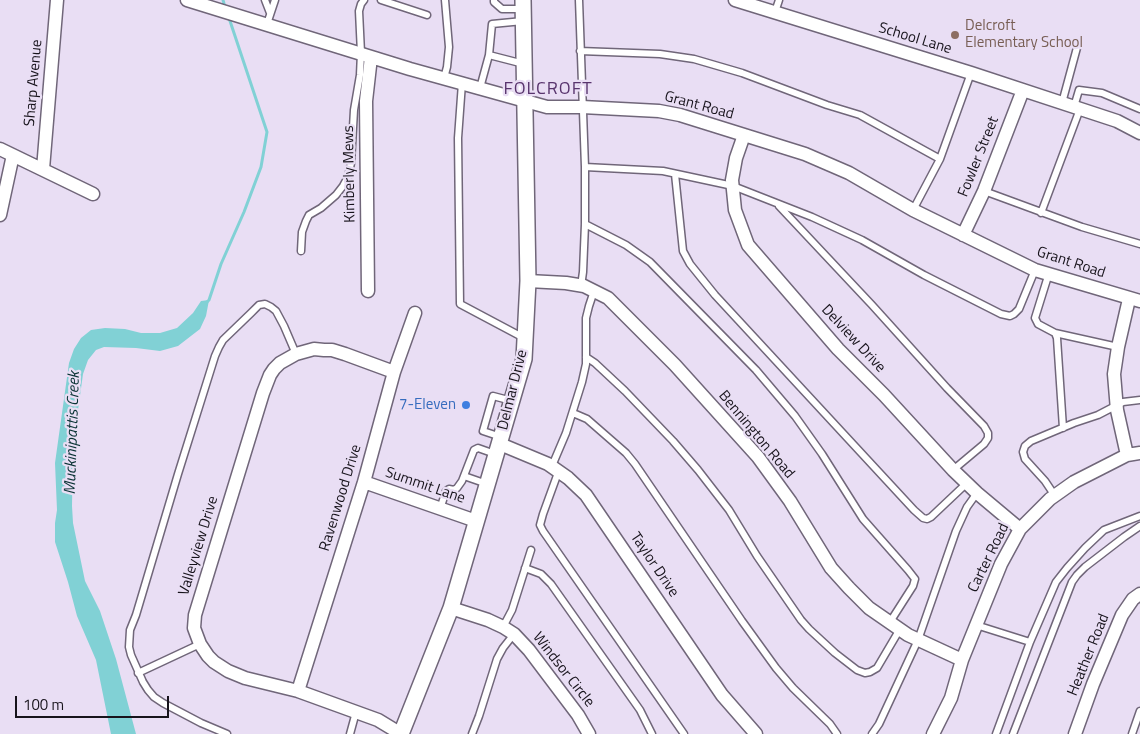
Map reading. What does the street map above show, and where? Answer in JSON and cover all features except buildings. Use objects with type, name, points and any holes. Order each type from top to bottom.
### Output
[{"type":"street","name":"Sharp Avenue","points":[[43,169],[57,0]]},
{"type":"street","name":"Grant Road","points":[[186,0],[228,12],[268,19],[366,55],[547,107],[659,111],[680,115],[805,154],[849,173],[913,210],[1035,270],[1135,300]]},
{"type":"street","name":"School Lane","points":[[735,0],[777,6],[1117,121],[1140,133]]},
{"type":"street","name":"Delmar Drive","points":[[401,734],[452,608],[524,359],[528,281],[523,10]]},
{"type":"street","name":"Kimberly Mews","points":[[366,55],[368,291]]},
{"type":"street","name":"Fowler Street","points":[[963,235],[984,191],[1023,90]]},
{"type":"street","name":"Delview Drive","points":[[744,135],[736,158],[732,180],[735,210],[748,245],[838,349],[884,395],[953,470],[1020,529]]},
{"type":"street","points":[[0,149],[93,194]]},
{"type":"street","points":[[0,214],[13,155]]},
{"type":"street","name":"Bennington Road","points":[[528,281],[566,283],[581,286],[608,298],[681,372],[758,457],[790,501],[831,568],[848,588],[869,608],[908,635],[962,660]]},
{"type":"street","points":[[1134,454],[1116,406],[1114,374],[1118,347],[1135,300]]},
{"type":"street","name":"Ravenwood Drive","points":[[298,691],[364,482],[394,372],[415,313]]},
{"type":"street","name":"Valleyview Drive","points":[[394,372],[332,350],[314,350],[296,354],[280,363],[274,369],[263,394],[195,616],[194,628],[200,644],[208,656],[228,671],[244,678],[298,691],[378,720],[401,734]]},
{"type":"street","name":"Taylor Drive","points":[[499,445],[555,468],[586,495],[722,695],[756,734]]},
{"type":"street","name":"Carter Road","points":[[933,734],[951,698],[962,660],[1001,564],[1020,529],[1055,496],[1074,482],[1134,454]]},
{"type":"street","name":"Summit Lane","points":[[364,482],[476,521]]},
{"type":"street","name":"Heather Road","points":[[1075,734],[1093,684],[1122,615],[1133,599],[1140,594]]},
{"type":"street","name":"Windsor Circle","points":[[452,608],[488,620],[509,631],[529,650],[578,715],[589,734]]},
{"type":"lane","points":[[265,0],[268,19]]},
{"type":"lane","points":[[268,19],[275,0]]},
{"type":"lane","points":[[381,0],[427,15]]},
{"type":"lane","points":[[444,78],[449,47],[446,0]]},
{"type":"lane","points":[[494,0],[502,9],[523,10]]},
{"type":"lane","points":[[579,0],[586,224],[581,286]]},
{"type":"lane","points":[[301,250],[302,232],[309,215],[321,208],[336,195],[348,177],[351,163],[354,110],[360,74],[366,55],[359,11],[362,1]]},
{"type":"lane","points":[[480,88],[489,55],[492,24],[523,10]]},
{"type":"lane","points":[[1062,103],[1078,44]]},
{"type":"lane","points":[[580,51],[660,54],[694,59],[742,73],[827,105],[860,115],[940,159]]},
{"type":"lane","points":[[489,55],[524,64]]},
{"type":"lane","points":[[913,210],[940,159],[971,73]]},
{"type":"lane","points":[[462,84],[458,138],[460,304],[525,338]]},
{"type":"lane","points":[[1041,213],[1077,108],[1079,90],[1102,93],[1140,109]]},
{"type":"lane","points":[[585,167],[663,171],[733,186],[812,217],[862,240],[924,275],[1001,314],[1010,316],[1019,309],[1035,270]]},
{"type":"lane","points":[[675,174],[683,251],[690,264],[715,295],[914,510],[923,518],[931,517],[967,483]]},
{"type":"lane","points":[[984,191],[1082,227],[1140,244]]},
{"type":"lane","points":[[777,204],[984,426],[988,433],[988,438],[984,444],[953,470]]},
{"type":"lane","points":[[586,224],[626,245],[650,262],[756,370],[795,416],[822,454],[863,519],[915,579],[877,668],[865,673],[857,670],[809,629],[801,620],[728,510],[698,470],[625,391],[596,363],[586,357]]},
{"type":"lane","points":[[1049,274],[1035,318],[1038,324],[1054,333],[1118,347]]},
{"type":"lane","points":[[594,291],[586,318],[586,364],[582,382],[555,468],[540,525],[684,734]]},
{"type":"lane","points":[[228,734],[200,723],[154,697],[138,673],[129,647],[130,630],[219,347],[251,312],[259,305],[265,304],[271,306],[276,311],[296,354]]},
{"type":"lane","points":[[1054,333],[1057,338],[1063,428]]},
{"type":"lane","points":[[1055,496],[1045,481],[1025,459],[1023,452],[1025,446],[1031,441],[1098,415],[1123,402],[1140,400]]},
{"type":"lane","points":[[573,413],[587,419],[626,453],[776,668],[793,688],[830,724],[837,734]]},
{"type":"lane","points":[[440,509],[446,491],[457,488],[464,476],[474,450],[499,445]]},
{"type":"lane","points":[[464,476],[488,484]]},
{"type":"lane","points":[[872,734],[879,724],[918,640],[956,531],[967,507],[977,493]]},
{"type":"lane","points":[[996,734],[1030,642],[1056,582],[1085,548],[1104,530],[1140,516]]},
{"type":"lane","points":[[1012,734],[1072,582],[1085,568],[1140,526]]},
{"type":"lane","points":[[472,734],[497,659],[509,631],[512,610],[531,550]]},
{"type":"lane","points":[[525,568],[541,574],[551,584],[640,710],[652,734]]},
{"type":"lane","points":[[976,625],[1030,642]]},
{"type":"lane","points":[[138,673],[200,644]]},
{"type":"lane","points":[[1132,734],[1140,711]]},
{"type":"lane","points":[[350,734],[356,712]]},
{"type":"water","points":[[209,300],[206,316],[200,329],[178,346],[160,351],[104,347],[96,350],[88,360],[83,374],[73,446],[73,523],[85,581],[100,611],[116,659],[136,734],[111,734],[96,660],[77,616],[55,542],[57,510],[55,463],[69,363],[74,349],[81,338],[91,330],[105,328],[125,329],[141,333],[160,333],[177,328],[193,313],[201,301]]},
{"type":"waterway","name":"Muckinipattis Creek","points":[[223,0],[225,7]]},
{"type":"waterway","name":"Muckinipattis Creek","points":[[207,302],[261,167],[267,132],[229,18]]},
{"type":"place","name":"Delcroft Elementary School","points":[[955,35]]},
{"type":"place","name":"7-Eleven","points":[[466,405]]},
{"type":"district","name":"FOLCROFT","points":[[548,90]]}]
